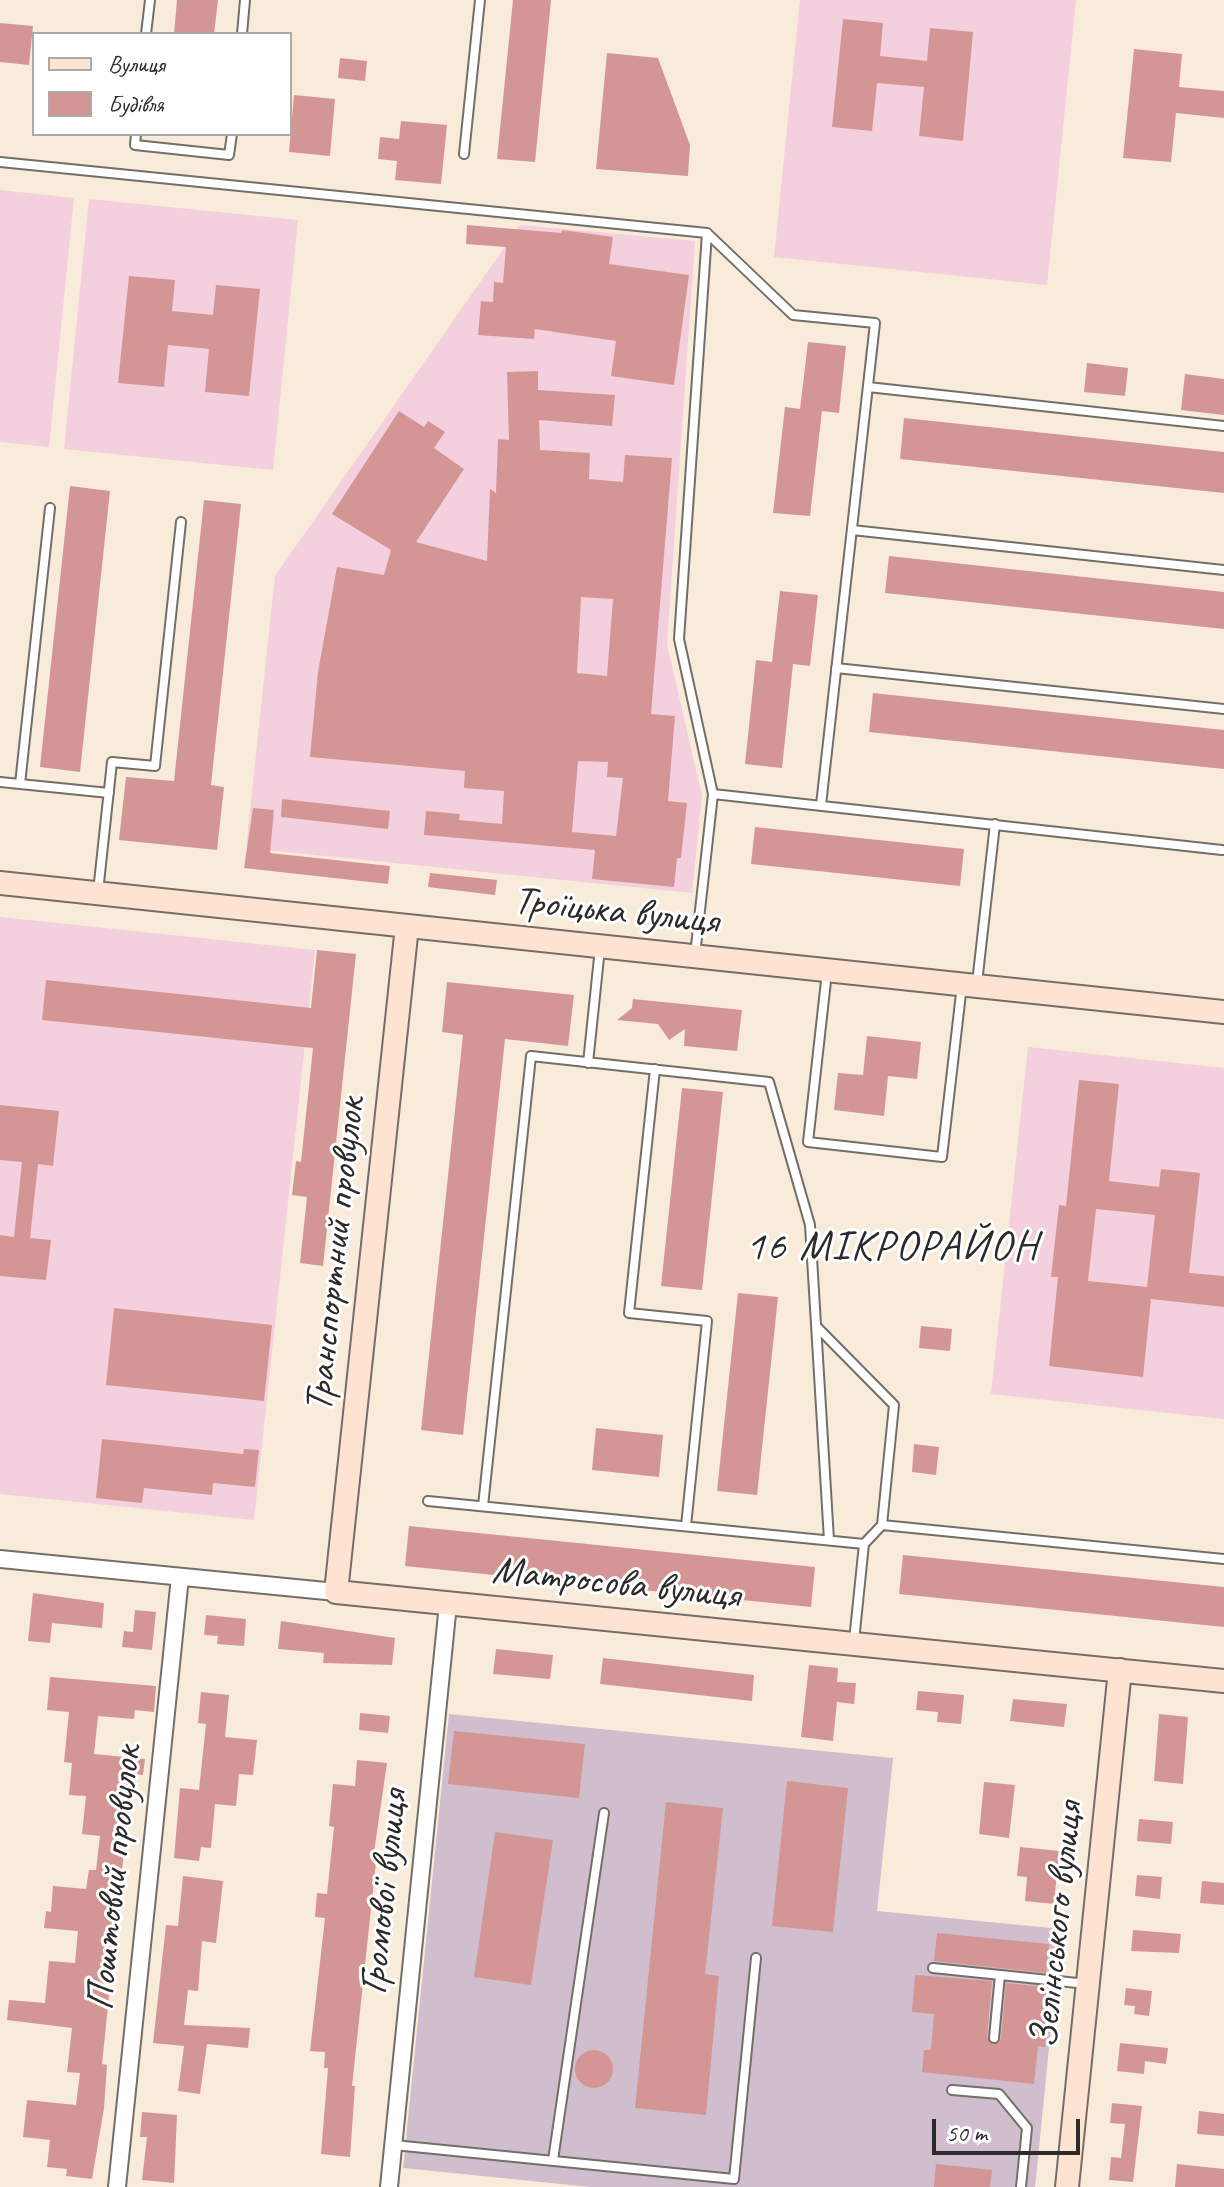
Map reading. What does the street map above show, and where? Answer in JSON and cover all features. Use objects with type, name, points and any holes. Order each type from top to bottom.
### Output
[{"type":"street","name":"Троїцька вулиця","points":[[0,883],[1224,1012]]},
{"type":"street","name":"Транспортний провулок","points":[[336,1592],[407,926]]},
{"type":"street","name":"Матросова вулиця","points":[[0,1559],[1224,1681]]},
{"type":"street","name":"Поштовий провулок","points":[[117,2187],[180,1577]]},
{"type":"street","name":"Громової вулиця","points":[[389,2187],[448,1604]]},
{"type":"street","name":"Зелінського вулиця","points":[[1067,2187],[1120,1670]]},
{"type":"lane","points":[[146,32],[150,0]]},
{"type":"lane","points":[[242,32],[245,0]]},
{"type":"lane","points":[[464,154],[480,0]]},
{"type":"lane","points":[[136,136],[135,145],[229,155],[232,136]]},
{"type":"lane","points":[[0,162],[707,233],[793,315],[875,323],[821,805]]},
{"type":"lane","points":[[695,956],[713,794],[679,639],[707,233]]},
{"type":"lane","points":[[868,387],[1224,426]]},
{"type":"lane","points":[[20,784],[50,508]]},
{"type":"lane","points":[[98,893],[112,762],[155,766],[181,522]]},
{"type":"lane","points":[[852,530],[1224,570]]},
{"type":"lane","points":[[836,668],[1224,709]]},
{"type":"lane","points":[[0,782],[109,793]]},
{"type":"lane","points":[[713,794],[1222,850]]},
{"type":"lane","points":[[827,970],[808,1142],[942,1157],[995,824]]},
{"type":"lane","points":[[588,1063],[600,946]]},
{"type":"lane","points":[[483,1506],[531,1056],[769,1082],[810,1225],[829,1540]]},
{"type":"lane","points":[[655,1069],[629,1313],[707,1321],[686,1526]]},
{"type":"lane","points":[[816,1327],[894,1405],[882,1525],[864,1544],[854,1644]]},
{"type":"lane","points":[[428,1501],[864,1544]]},
{"type":"lane","points":[[882,1525],[1224,1559]]},
{"type":"lane","points":[[553,2160],[604,1813]]},
{"type":"lane","points":[[393,2144],[734,2179],[756,1958]]},
{"type":"lane","points":[[933,1968],[1088,1984]]},
{"type":"lane","points":[[994,2038],[1000,1975]]},
{"type":"lane","points":[[952,2090],[999,2094],[1027,2128],[1021,2187]]},
{"type":"shaded area","points":[[800,0],[1076,0],[1047,285],[774,257]]},
{"type":"shaded area","points":[[0,190],[74,198],[49,447],[0,442]]},
{"type":"shaded area","points":[[89,199],[298,220],[273,470],[64,449]]},
{"type":"shaded area","points":[[520,225],[695,241],[667,644],[702,796],[692,893],[246,848],[275,576]]},
{"type":"shaded area","points":[[0,917],[315,950],[254,1520],[0,1494]]},
{"type":"shaded area","points":[[1028,1047],[1224,1068],[1224,1419],[991,1394]]},
{"type":"shaded area","points":[[449,1714],[893,1758],[877,1911],[1061,1929],[1035,2187],[591,2187],[403,2168]]},
{"type":"building","points":[[177,0],[218,0],[214,32],[174,32]]},
{"type":"building","points":[[513,0],[551,0],[535,162],[497,159]]},
{"type":"building","points":[[843,19],[883,23],[880,56],[927,61],[930,28],[973,32],[963,141],[919,136],[924,87],[877,83],[872,131],[832,127]]},
{"type":"building","points":[[0,23],[33,26],[29,65],[0,62]]},
{"type":"building","points":[[1134,49],[1182,54],[1179,87],[1224,91],[1224,118],[1176,113],[1171,162],[1123,158]]},
{"type":"building","points":[[607,53],[658,58],[690,145],[688,176],[596,169]]},
{"type":"building","points":[[340,58],[367,61],[365,81],[338,78]]},
{"type":"building","points":[[294,95],[335,99],[330,156],[289,152]]},
{"type":"building","points":[[401,121],[447,125],[441,184],[395,180],[397,161],[378,159],[380,137],[399,139]]},
{"type":"building","points":[[467,225],[561,233],[562,230],[613,237],[609,264],[689,275],[674,385],[611,376],[616,341],[535,329],[534,339],[478,335],[481,301],[493,302],[494,282],[503,283],[506,247],[466,244]]},
{"type":"building","points":[[129,276],[175,280],[172,311],[213,315],[216,285],[260,289],[249,396],[205,392],[209,349],[168,345],[164,387],[118,383]]},
{"type":"building","points":[[808,342],[846,346],[839,413],[822,411],[810,516],[773,513],[785,407],[800,409]]},
{"type":"building","points":[[1087,363],[1128,368],[1125,396],[1084,392]]},
{"type":"building","points":[[538,371],[538,390],[615,395],[612,426],[539,420],[540,450],[590,453],[589,479],[623,482],[625,455],[672,458],[651,714],[675,716],[668,801],[687,803],[681,858],[677,858],[674,887],[592,879],[595,850],[424,835],[426,811],[460,814],[459,820],[502,824],[504,791],[464,788],[465,771],[310,757],[318,672],[337,567],[384,575],[391,550],[332,514],[399,411],[424,427],[428,421],[445,432],[434,448],[464,469],[416,542],[487,561],[490,489],[496,493],[498,439],[509,440],[507,372]],"holes":[[[581,597],[613,599],[607,676],[577,673]],[[578,761],[608,762],[607,777],[623,778],[616,836],[572,832]]]},
{"type":"building","points":[[1185,374],[1224,379],[1224,415],[1181,410]]},
{"type":"building","points":[[904,418],[1224,452],[1224,493],[900,459]]},
{"type":"building","points":[[70,486],[110,491],[80,772],[40,767]]},
{"type":"building","points":[[204,500],[241,504],[211,785],[224,787],[217,850],[119,840],[126,777],[174,781]]},
{"type":"building","points":[[889,556],[1224,592],[1224,629],[885,593]]},
{"type":"building","points":[[780,591],[818,595],[810,666],[793,664],[782,768],[745,764],[756,660],[772,662]]},
{"type":"building","points":[[873,693],[1224,730],[1224,769],[869,732]]},
{"type":"building","points":[[282,799],[390,811],[388,829],[281,817]]},
{"type":"building","points":[[253,808],[274,810],[270,853],[390,866],[388,884],[244,868]]},
{"type":"building","points":[[755,827],[964,849],[960,886],[751,864]]},
{"type":"building","points":[[430,873],[497,880],[495,895],[428,887]]},
{"type":"building","points":[[317,950],[356,954],[323,1266],[300,1263],[307,1197],[292,1195],[296,1161],[301,1162],[313,1048],[42,1020],[46,980],[311,1008]]},
{"type":"building","points":[[447,982],[574,995],[568,1046],[505,1039],[463,1435],[421,1430],[463,1035],[442,1032]]},
{"type":"building","points":[[633,999],[742,1010],[737,1051],[684,1046],[685,1029],[669,1040],[658,1024],[617,1020],[632,1008]]},
{"type":"building","points":[[867,1036],[921,1042],[917,1079],[888,1076],[884,1116],[834,1110],[838,1073],[863,1075]]},
{"type":"building","points":[[1079,1080],[1119,1084],[1109,1181],[1159,1187],[1161,1169],[1200,1173],[1189,1273],[1224,1276],[1224,1307],[1151,1299],[1143,1377],[1049,1366],[1058,1277],[1051,1277],[1059,1205],[1066,1206]],"holes":[[[1096,1209],[1155,1215],[1147,1287],[1088,1281]]]},
{"type":"building","points":[[682,1088],[723,1092],[702,1290],[661,1286]]},
{"type":"building","points":[[0,1105],[59,1111],[53,1166],[38,1164],[30,1238],[51,1240],[46,1280],[0,1276],[0,1235],[14,1237],[22,1162],[0,1160]]},
{"type":"building","points":[[738,1293],[778,1297],[757,1495],[717,1491]]},
{"type":"building","points":[[114,1308],[272,1325],[264,1401],[106,1385]]},
{"type":"building","points":[[921,1326],[952,1329],[950,1351],[919,1348]]},
{"type":"building","points":[[596,1428],[663,1435],[659,1477],[592,1470]]},
{"type":"building","points":[[102,1439],[243,1454],[244,1449],[259,1450],[255,1487],[213,1483],[212,1495],[144,1488],[142,1503],[96,1498]]},
{"type":"building","points":[[914,1444],[939,1447],[936,1475],[912,1472]]},
{"type":"building","points":[[409,1526],[815,1567],[811,1607],[405,1566]]},
{"type":"building","points":[[903,1555],[1224,1587],[1224,1627],[899,1594]]},
{"type":"building","points":[[33,1593],[104,1603],[102,1628],[52,1623],[50,1643],[28,1641]]},
{"type":"building","points":[[135,1610],[156,1612],[152,1650],[122,1647],[124,1631],[133,1632]]},
{"type":"building","points":[[206,1615],[246,1619],[244,1646],[217,1644],[218,1636],[204,1635]]},
{"type":"building","points":[[281,1621],[395,1638],[392,1665],[323,1663],[324,1653],[278,1649]]},
{"type":"building","points":[[496,1649],[553,1655],[550,1679],[493,1674]]},
{"type":"building","points":[[603,1658],[754,1675],[752,1701],[600,1684]]},
{"type":"building","points":[[809,1665],[838,1668],[837,1682],[856,1683],[854,1704],[837,1702],[833,1741],[801,1737]]},
{"type":"building","points":[[50,1677],[156,1686],[154,1712],[135,1710],[134,1719],[98,1716],[94,1754],[145,1759],[143,1775],[132,1774],[102,2064],[107,2065],[104,2108],[92,2179],[66,2176],[67,2169],[47,2167],[50,2140],[23,2137],[27,2100],[76,2105],[80,2073],[67,2072],[72,2028],[7,2020],[9,2000],[45,2003],[49,1961],[75,1963],[78,1931],[44,1928],[46,1911],[51,1912],[53,1886],[86,1889],[89,1870],[96,1870],[100,1836],[82,1834],[86,1796],[69,1795],[72,1763],[64,1762],[69,1712],[47,1710]]},
{"type":"building","points":[[918,1691],[964,1695],[961,1724],[937,1722],[938,1712],[916,1710]]},
{"type":"building","points":[[201,1692],[229,1695],[225,1737],[257,1740],[253,1775],[239,1774],[236,1806],[215,1804],[211,1848],[201,1847],[199,1861],[174,1858],[180,1788],[199,1790],[206,1724],[198,1723]]},
{"type":"building","points":[[1013,1699],[1067,1704],[1064,1727],[1010,1721]]},
{"type":"building","points":[[360,1713],[390,1716],[388,1733],[359,1730]]},
{"type":"building","points":[[1159,1714],[1188,1717],[1183,1784],[1154,1781]]},
{"type":"building","points":[[454,1731],[585,1744],[579,1798],[448,1784]]},
{"type":"building","points":[[357,1760],[387,1763],[374,1852],[377,1853],[352,2086],[355,2086],[350,2157],[321,2154],[328,2068],[324,2068],[325,2052],[310,2051],[325,1918],[315,1917],[317,1893],[327,1894],[334,1827],[329,1826],[333,1784],[355,1786]]},
{"type":"building","points":[[787,1781],[848,1788],[833,1932],[772,1926]]},
{"type":"building","points":[[984,1782],[1015,1785],[1009,1838],[979,1834]]},
{"type":"building","points":[[666,1802],[723,1808],[705,1974],[719,1976],[706,2115],[635,2108]]},
{"type":"building","points":[[1139,1819],[1173,1822],[1171,1844],[1137,1841]]},
{"type":"building","points":[[495,1832],[553,1840],[531,1985],[474,1977]]},
{"type":"building","points":[[1020,1847],[1059,1851],[1054,1904],[1025,1901],[1027,1877],[1017,1876]]},
{"type":"building","points":[[1137,1875],[1162,1877],[1160,1899],[1135,1896]]},
{"type":"building","points":[[183,1876],[223,1881],[216,1943],[202,1941],[198,1991],[188,1990],[184,2025],[250,2028],[248,2048],[207,2044],[200,2094],[178,2091],[184,2046],[153,2043],[166,1925],[178,1926]]},
{"type":"building","points":[[1202,1881],[1224,1883],[1224,1905],[1200,1903]]},
{"type":"building","points":[[1133,1930],[1181,1934],[1179,1953],[1131,1951]]},
{"type":"building","points":[[937,1933],[1049,1944],[1046,1973],[934,1961]]},
{"type":"building","points":[[915,1975],[992,1981],[987,2037],[993,2045],[1001,2039],[1006,1983],[1045,1987],[1044,1991],[1051,1991],[1045,2047],[1038,2046],[1034,2084],[922,2072],[924,2050],[931,2050],[934,2014],[912,2012]]},
{"type":"building","points":[[1126,1988],[1152,1991],[1149,2016],[1134,2014],[1135,2006],[1124,2005]]},
{"type":"building","points":[[1120,2043],[1168,2048],[1166,2064],[1145,2061],[1144,2074],[1117,2071]]},
{"type":"building","points":[[594,2050],[607,2056],[613,2069],[607,2082],[594,2088],[581,2082],[575,2069],[581,2056]]},
{"type":"building","points":[[1112,2103],[1142,2106],[1133,2182],[1109,2180],[1111,2157],[1121,2158],[1125,2124],[1110,2123]]},
{"type":"building","points":[[1199,2111],[1224,2114],[1224,2136],[1197,2134]]},
{"type":"building","points":[[142,2112],[177,2115],[174,2183],[142,2180],[147,2137],[140,2137]]},
{"type":"building","points":[[936,2164],[992,2170],[990,2187],[934,2187]]},
{"type":"building","points":[[1177,2164],[1224,2169],[1224,2187],[1175,2187]]},
{"type":"district","name":"16 МІКРОРАЙОН","points":[[892,1248]]}]
